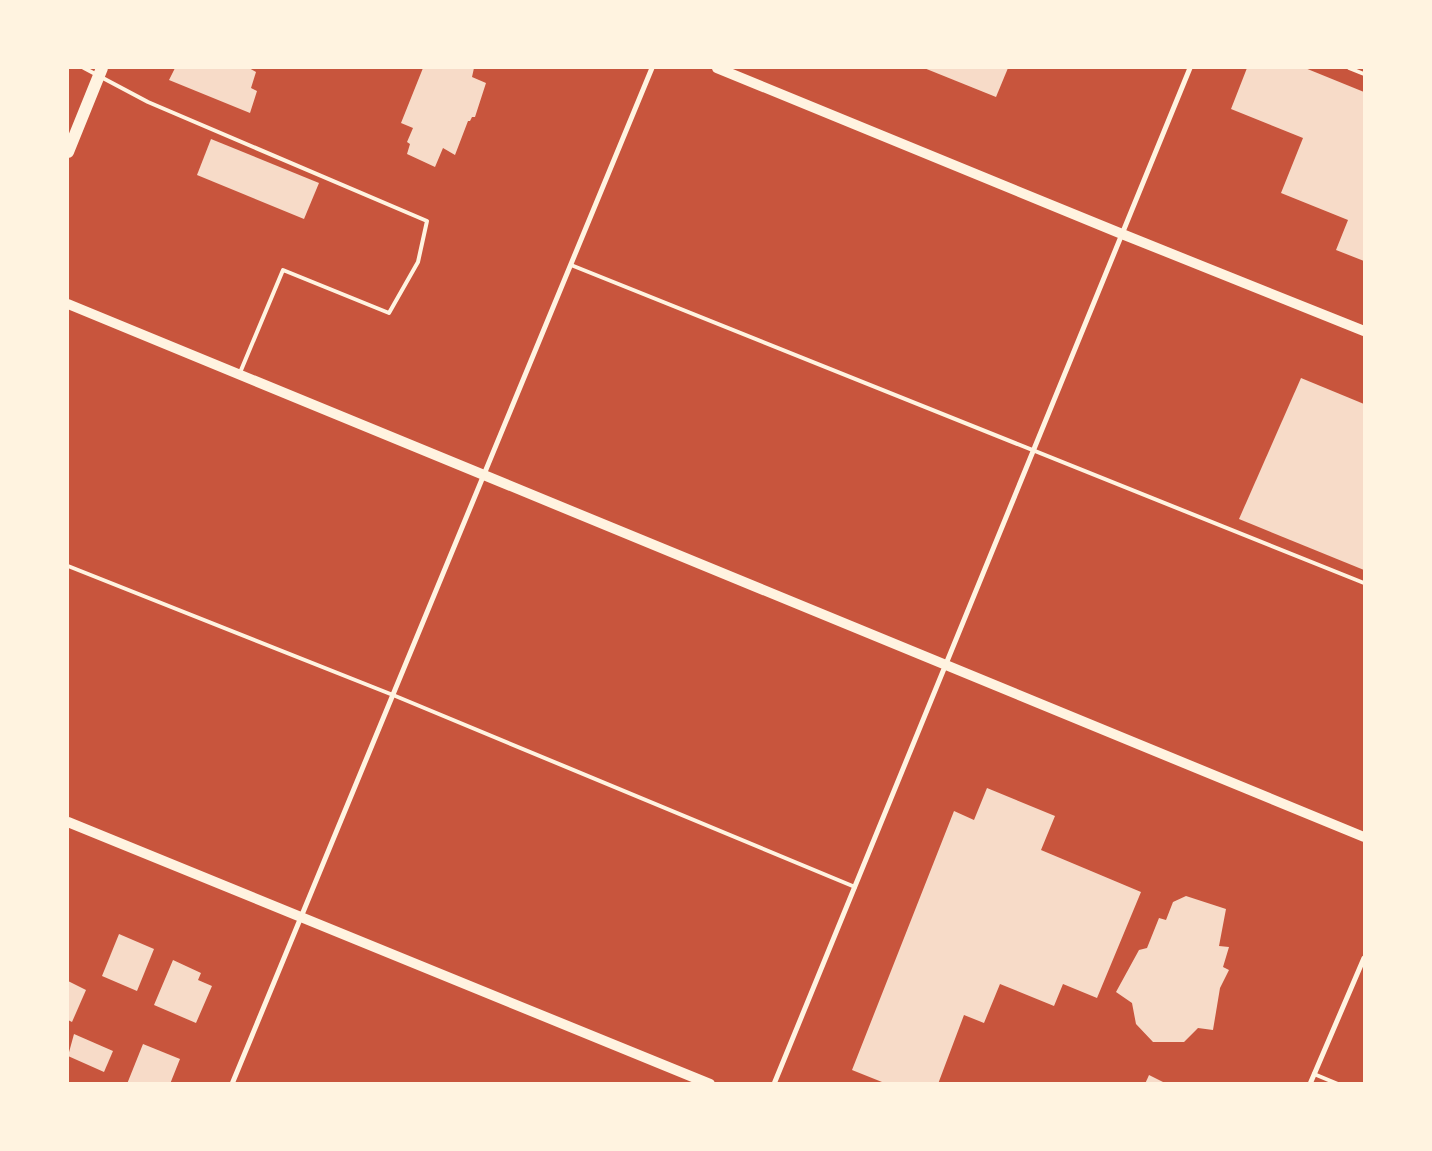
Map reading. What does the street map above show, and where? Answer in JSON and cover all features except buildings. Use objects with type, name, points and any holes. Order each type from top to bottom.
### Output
[{"type":"main road","points":[[717,68],[1364,331]]},
{"type":"main road","points":[[68,152],[100,71]]},
{"type":"main road","points":[[68,304],[1364,837]]},
{"type":"main road","points":[[68,822],[710,1084]]},
{"type":"street","points":[[232,1084],[652,68]]},
{"type":"street","points":[[774,1084],[1190,68]]},
{"type":"street","points":[[1310,1084],[1364,958]]},
{"type":"lane","points":[[84,68],[100,71],[148,102],[427,221],[418,262],[389,313],[283,270],[239,374]]},
{"type":"lane","points":[[1349,68],[1364,74]]},
{"type":"lane","points":[[571,264],[1364,583]]},
{"type":"lane","points":[[68,566],[393,695],[855,886]]},
{"type":"lane","points":[[1314,1074],[1338,1084]]}]
